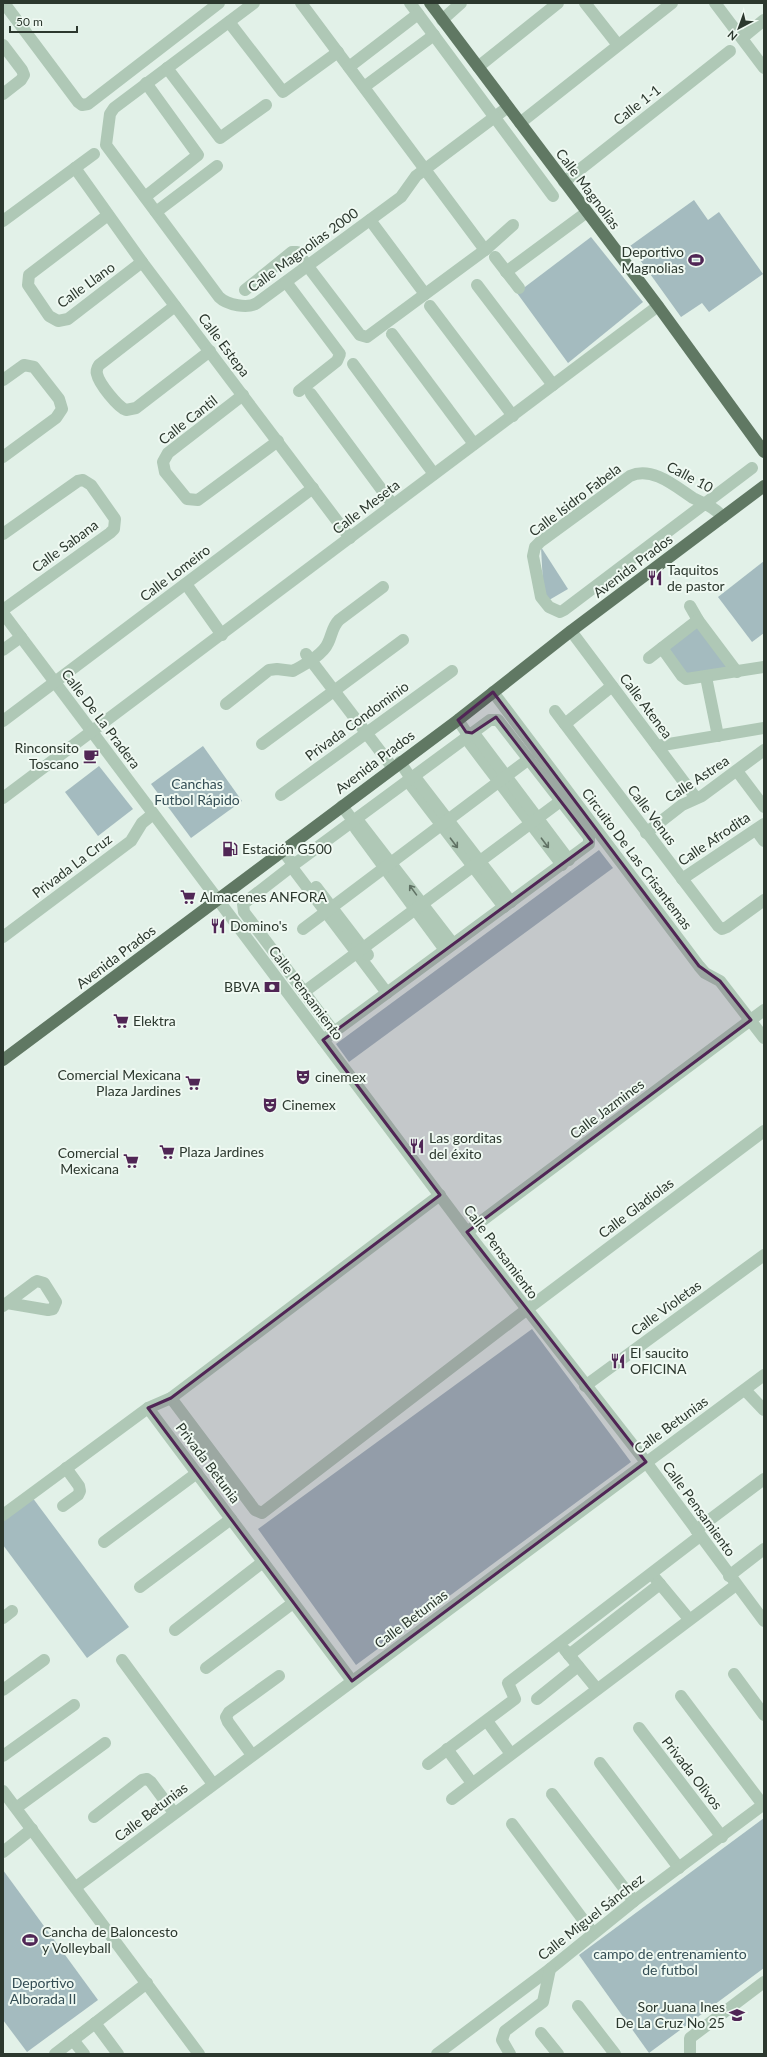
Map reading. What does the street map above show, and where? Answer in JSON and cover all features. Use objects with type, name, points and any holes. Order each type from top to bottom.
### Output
[{"type":"main road","name":"Calle Magnolias","points":[[430,3],[658,306],[764,452]]},
{"type":"main road","name":"Avenida Prados","points":[[3,1060],[458,720],[571,631],[764,486]]},
{"type":"street","points":[[4,3],[78,102],[82,105],[88,104],[219,3]]},
{"type":"street","points":[[145,197],[198,154],[146,83],[254,3]]},
{"type":"street","points":[[301,3],[425,169],[519,288]]},
{"type":"street","points":[[410,3],[553,196]]},
{"type":"street","points":[[442,20],[461,3]]},
{"type":"street","points":[[478,68],[558,3]]},
{"type":"street","points":[[585,3],[618,45]]},
{"type":"street","points":[[520,123],[672,3]]},
{"type":"street","points":[[715,3],[764,68]]},
{"type":"street","points":[[349,67],[418,14]]},
{"type":"street","points":[[742,38],[764,20]]},
{"type":"street","points":[[229,22],[282,92],[338,52]]},
{"type":"street","points":[[364,87],[434,35]]},
{"type":"street","points":[[3,45],[22,70],[24,75],[21,80],[4,91]]},
{"type":"street","name":"Calle 1-1","points":[[564,182],[730,51]]},
{"type":"street","points":[[167,68],[220,138],[266,105]]},
{"type":"street","name":"Calle Magnolias 2000","points":[[146,83],[112,110],[106,145],[223,301],[253,306],[401,197],[413,179],[494,116],[508,107]]},
{"type":"street","points":[[3,221],[94,154]]},
{"type":"street","points":[[156,212],[217,166]]},
{"type":"street","name":"Calle Estepa","points":[[74,168],[142,262],[314,488],[350,538]]},
{"type":"street","points":[[506,272],[587,212]]},
{"type":"street","name":"Calle Llano","points":[[108,215],[29,275],[28,285],[49,316],[58,321],[68,319],[142,262]]},
{"type":"street","points":[[370,220],[425,294]]},
{"type":"street","points":[[245,290],[294,252],[298,253],[360,335],[365,337],[370,336],[425,294],[490,253],[513,225]]},
{"type":"street","points":[[286,282],[340,354],[337,361],[298,391]]},
{"type":"street","points":[[477,285],[553,385]]},
{"type":"street","points":[[175,306],[98,365],[97,375],[99,380],[118,405],[126,410],[136,408],[210,351]]},
{"type":"street","points":[[430,306],[512,416]]},
{"type":"street","name":"Calle Meseta","points":[[3,798],[658,306]]},
{"type":"street","points":[[392,334],[474,444]]},
{"type":"street","points":[[353,364],[434,474]]},
{"type":"street","points":[[3,380],[19,368],[29,365],[38,370],[59,399],[62,409],[56,418],[3,457]]},
{"type":"street","points":[[311,394],[393,505]]},
{"type":"street","name":"Calle Cantil","points":[[243,395],[168,453],[163,462],[166,472],[187,499],[198,500],[278,441]]},
{"type":"street","points":[[704,502],[752,468]]},
{"type":"street","name":"Calle 10","points":[[638,473],[657,476],[715,508],[723,517]]},
{"type":"street","name":"Calle Isidro Fabela","points":[[638,473],[630,476],[537,545],[533,556],[543,601],[556,611],[564,610],[704,502]]},
{"type":"street","name":"Calle Sabana","points":[[3,534],[78,481],[83,480],[92,485],[115,519],[114,529],[110,533],[3,612]]},
{"type":"street","name":"Calle Lomeiro","points":[[3,721],[314,488]]},
{"type":"street","points":[[186,584],[222,635]]},
{"type":"street","points":[[226,704],[269,670],[277,669],[293,671],[308,656],[327,646],[334,627],[339,620],[383,587]]},
{"type":"street","points":[[690,606],[698,620],[737,672]]},
{"type":"street","name":"Calle De La Pradera","points":[[3,612],[217,900]]},
{"type":"street","points":[[649,658],[698,620]]},
{"type":"street","name":"Calle Atenea","points":[[571,631],[696,798]]},
{"type":"street","points":[[3,650],[21,637]]},
{"type":"street","points":[[262,744],[403,640]]},
{"type":"street","points":[[662,648],[684,678],[706,677],[764,667]]},
{"type":"street","points":[[308,656],[366,732],[396,765],[411,778],[507,905]]},
{"type":"street","name":"Privada Condominio","points":[[281,795],[452,671]]},
{"type":"street","points":[[706,677],[718,736]]},
{"type":"street","points":[[565,724],[612,686]]},
{"type":"street","name":"Circuito De Las Crisantemas","points":[[493,692],[699,966],[705,973],[720,981],[764,1038]]},
{"type":"street","name":"Calle Venus","points":[[555,711],[718,926],[722,929],[727,927],[764,900]]},
{"type":"street","points":[[458,720],[566,862]]},
{"type":"street","points":[[323,1040],[334,1032],[390,990],[587,846],[590,839],[562,800],[498,720],[490,720],[468,734],[411,778],[293,864],[245,902],[243,909],[334,1032]]},
{"type":"street","name":"Calle Astrea","points":[[657,746],[764,728]]},
{"type":"street","name":"Calle Astrea","points":[[646,832],[682,805],[696,798],[764,750]]},
{"type":"street","points":[[303,929],[529,759]]},
{"type":"street","name":"Calle Afrodita","points":[[737,770],[764,807]]},
{"type":"street","points":[[304,992],[562,800]]},
{"type":"street","points":[[342,806],[449,947]]},
{"type":"street","name":"Privada La Cruz","points":[[3,937],[131,841],[142,823],[153,814]]},
{"type":"street","points":[[760,827],[764,842]]},
{"type":"street","name":"Calle Afrodita","points":[[682,879],[728,846],[760,827]]},
{"type":"street","points":[[283,851],[390,990]]},
{"type":"street","name":"Calle Pensamiento","points":[[217,900],[526,1310],[646,1462],[732,1580],[764,1621]]},
{"type":"street","name":"Calle Jazmines","points":[[467,1232],[764,1010]]},
{"type":"street","name":"Calle Gladiolas","points":[[171,1398],[255,1510],[262,1513],[526,1310],[764,1131]]},
{"type":"street","points":[[3,1515],[148,1408],[171,1398],[440,1195]]},
{"type":"street","name":"Calle Violetas","points":[[585,1386],[764,1254]]},
{"type":"street","points":[[39,1281],[44,1283],[55,1298],[56,1304],[53,1309],[48,1310],[5,1304],[34,1282],[39,1281]]},
{"type":"street","name":"Calle Betunias","points":[[76,1887],[764,1375]]},
{"type":"street","points":[[745,1390],[764,1410]]},
{"type":"street","name":"Privada Betunia","points":[[148,1408],[352,1681]]},
{"type":"street","points":[[63,1506],[78,1495],[80,1490],[79,1486],[66,1468]]},
{"type":"street","points":[[104,1542],[197,1473]]},
{"type":"street","points":[[428,1764],[515,1699],[508,1683],[652,1574],[698,1533],[764,1479]]},
{"type":"street","points":[[140,1587],[230,1519]]},
{"type":"street","points":[[452,1799],[689,1619],[764,1549]]},
{"type":"street","points":[[175,1630],[263,1562]]},
{"type":"street","points":[[652,1574],[689,1619]]},
{"type":"street","points":[[569,1655],[660,1584]]},
{"type":"street","points":[[206,1668],[293,1603]]},
{"type":"street","points":[[560,1644],[597,1689]]},
{"type":"street","points":[[3,1690],[44,1660]]},
{"type":"street","points":[[122,1660],[213,1784]]},
{"type":"street","points":[[537,1698],[578,1666]]},
{"type":"street","points":[[734,1674],[764,1715]]},
{"type":"street","points":[[252,1755],[226,1717],[229,1712],[279,1676]]},
{"type":"street","points":[[681,1696],[763,1805]]},
{"type":"street","points":[[3,1756],[74,1705]]},
{"type":"street","points":[[487,1721],[512,1754]]},
{"type":"street","name":"Privada Olivos","points":[[638,1728],[722,1837]]},
{"type":"street","points":[[16,1808],[105,1743]]},
{"type":"street","points":[[447,1749],[472,1783]]},
{"type":"street","points":[[600,1763],[679,1868]]},
{"type":"street","points":[[94,1817],[142,1780],[146,1779],[151,1782],[174,1813]]},
{"type":"street","points":[[3,1791],[200,2054]]},
{"type":"street","points":[[552,1794],[634,1901]]},
{"type":"street","name":"Calle Miguel Sánchez","points":[[437,2054],[550,1969],[634,1901],[763,1805]]},
{"type":"street","points":[[512,1824],[593,1933]]},
{"type":"street","points":[[3,1852],[32,1830]]},
{"type":"street","points":[[510,2054],[502,2040],[505,2031],[543,2002],[550,1969]]},
{"type":"street","points":[[690,2054],[690,2038],[764,1982]]},
{"type":"street","points":[[55,2054],[147,1983]]},
{"type":"street","points":[[578,2006],[614,2054]]},
{"type":"street","points":[[95,2023],[118,2054]]},
{"type":"street","points":[[541,2033],[558,2054]]},
{"type":"street","points":[[73,2040],[84,2054]]},
{"type":"highlighted area","points":[[493,692],[699,966],[720,981],[751,1020],[467,1232],[646,1462],[352,1681],[148,1408],[171,1398],[440,1195],[323,1040],[592,842],[496,717],[472,733],[466,732],[458,720]]},
{"type":"green space","name":"Deportivo Magnolias","points":[[694,200],[708,220],[719,212],[763,274],[709,312],[702,303],[681,317],[630,246]]},
{"type":"green space","points":[[591,237],[643,302],[568,363],[517,293]]},
{"type":"green space","points":[[541,547],[568,589],[544,603]]},
{"type":"green space","points":[[764,561],[764,633],[752,642],[718,597]]},
{"type":"green space","points":[[698,621],[738,668],[683,683],[660,652]]},
{"type":"green space","name":"Canchas Futbol Rápido","points":[[203,746],[242,801],[191,838],[151,784]]},
{"type":"green space","points":[[99,766],[133,809],[98,836],[65,792]]},
{"type":"green space","points":[[599,850],[613,868],[349,1062],[336,1044]]},
{"type":"green space","points":[[532,1329],[631,1462],[356,1665],[258,1529]]},
{"type":"green space","points":[[32,1497],[129,1627],[87,1658],[3,1545],[3,1519]]},
{"type":"green space","name":"campo de entrenamiento de futbol","points":[[764,1818],[764,1968],[649,2053],[579,1955]]},
{"type":"green space","name":"Deportivo Alborada II","points":[[3,1870],[98,2000],[27,2052],[3,2020]]},
{"type":"place","name":"Deportivo Magnolias","points":[[696,260]]},
{"type":"place","name":"Taquitos de pastor","points":[[655,578]]},
{"type":"place","name":"Rinconsito Toscano","points":[[91,756]]},
{"type":"place","name":"Estación G500","points":[[230,849]]},
{"type":"place","name":"Almacenes ANFORA","points":[[188,897]]},
{"type":"place","name":"Domino's","points":[[218,926]]},
{"type":"place","name":"BBVA","points":[[272,987]]},
{"type":"place","name":"Elektra","points":[[121,1021]]},
{"type":"place","name":"cinemex","points":[[303,1077]]},
{"type":"place","name":"Comercial Mexicana Plaza Jardines","points":[[193,1083]]},
{"type":"place","name":"Cinemex","points":[[270,1105]]},
{"type":"place","name":"Las gorditas del éxito","points":[[417,1146]]},
{"type":"place","name":"Plaza Jardines","points":[[167,1152]]},
{"type":"place","name":"Comercial Mexicana","points":[[131,1161]]},
{"type":"place","name":"El saucito OFICINA","points":[[618,1361]]},
{"type":"place","name":"Cancha de Baloncesto y Volleyball","points":[[30,1940]]},
{"type":"place","name":"Sor Juana Ines De La Cruz No 25","points":[[737,2015]]}]
